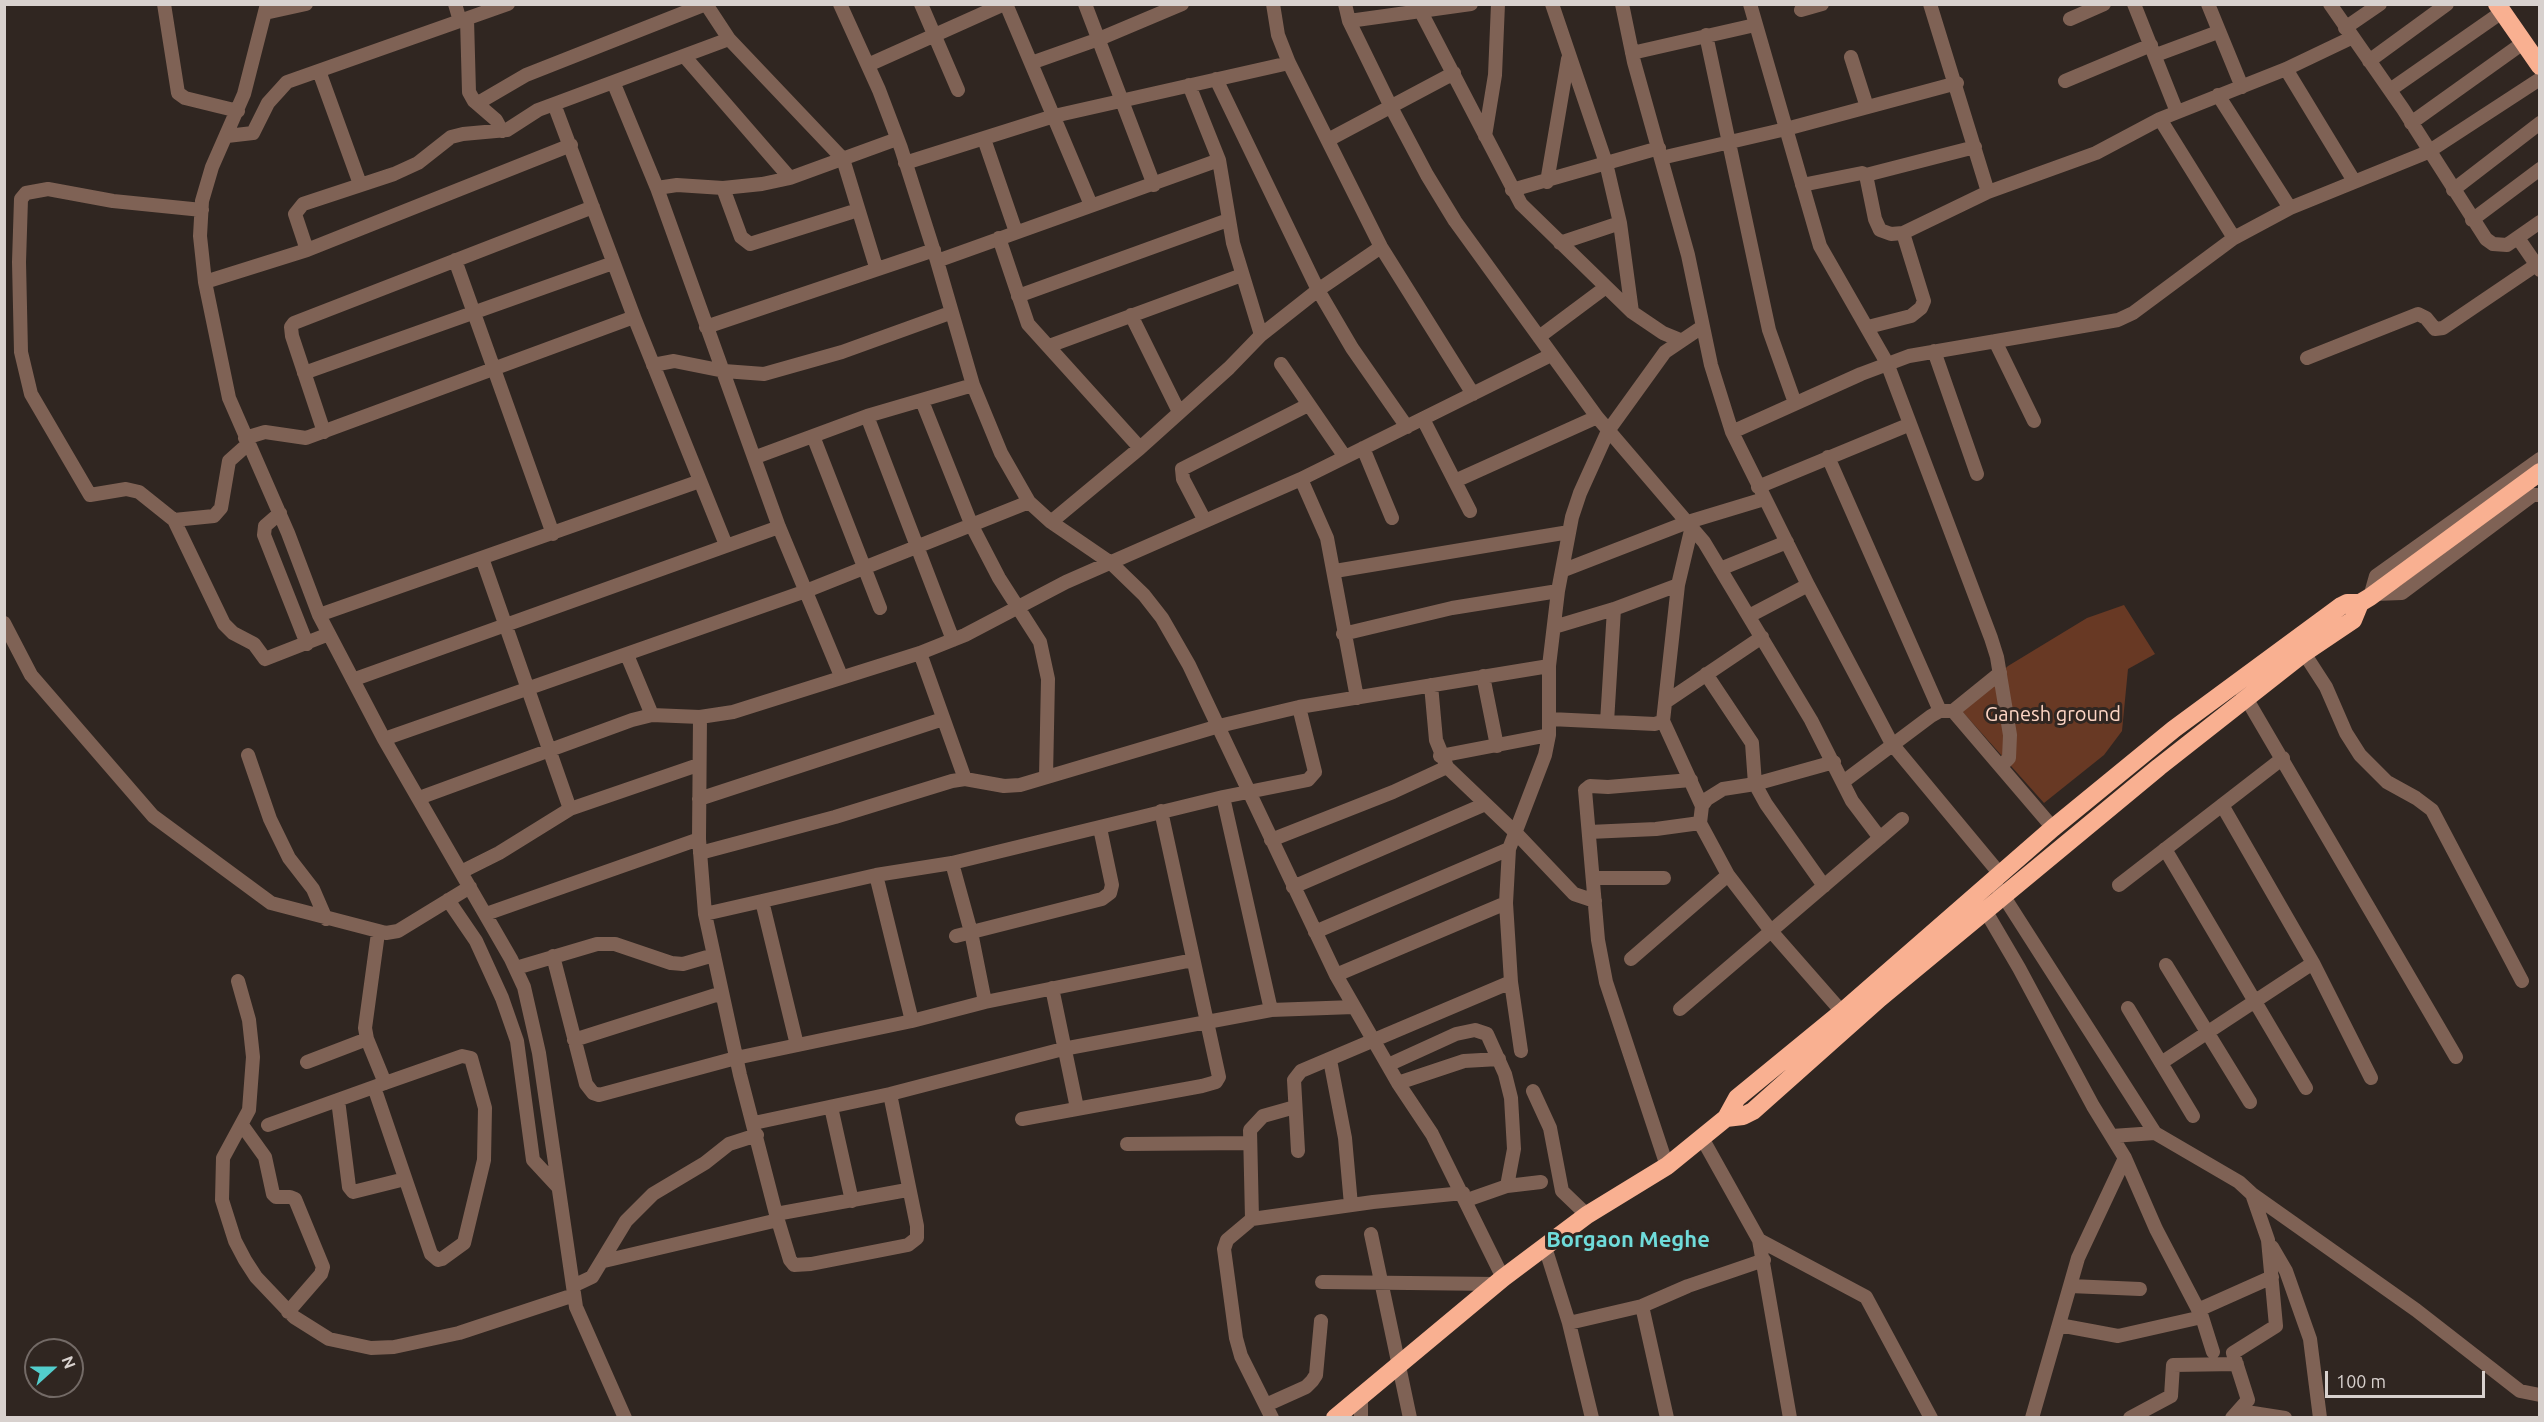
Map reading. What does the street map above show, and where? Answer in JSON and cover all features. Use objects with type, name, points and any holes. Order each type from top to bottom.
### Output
[{"type":"highway","points":[[2503,7],[2531,45],[2540,66]]},
{"type":"highway","points":[[1726,1118],[1743,1116],[1753,1111],[1984,910],[1999,883],[2053,828],[2174,729],[2304,653],[2355,618],[2370,597],[2540,472]]},
{"type":"highway","points":[[1335,1418],[1499,1281],[1587,1215],[1667,1166],[1702,1138],[1726,1118],[1737,1098],[2344,605],[2370,597]]},
{"type":"street","points":[[164,4],[178,93],[185,98],[237,111]]},
{"type":"street","points":[[306,4],[266,9],[248,83],[212,167],[202,210],[200,236],[205,282],[229,398],[280,513],[319,615],[355,679],[384,738],[486,914],[524,987],[539,1053],[576,1307],[625,1418]]},
{"type":"street","points":[[454,4],[464,20],[471,98],[496,120],[502,131]]},
{"type":"street","points":[[226,136],[253,134],[264,108],[279,88],[287,82],[508,4]]},
{"type":"street","points":[[840,4],[868,65],[897,139],[936,255],[950,313],[973,385],[1001,453],[1029,502],[1051,522],[1111,563],[1144,595],[1162,618],[1219,726],[1336,975],[1398,1083],[1432,1134],[1465,1197],[1499,1281],[1322,1282]]},
{"type":"street","points":[[921,4],[958,90]]},
{"type":"street","points":[[868,65],[1005,4],[1091,205]]},
{"type":"street","points":[[1085,4],[1154,184]]},
{"type":"street","points":[[1031,63],[1099,39],[1182,4]]},
{"type":"street","points":[[1273,4],[1278,35],[1289,63],[1381,247],[1473,394]]},
{"type":"street","points":[[1345,4],[1349,21],[1426,175],[1455,220],[1597,417],[1690,524],[1762,637],[1834,762],[1852,801],[1880,838]]},
{"type":"street","points":[[1349,21],[1471,4]]},
{"type":"street","points":[[1485,136],[1494,84],[1498,4]]},
{"type":"street","points":[[1552,4],[1568,59],[1606,163],[1620,223],[1632,312]]},
{"type":"street","points":[[1622,4],[1632,53],[1688,255],[1711,364],[1732,432],[1808,585],[1892,744],[1999,883],[2155,1133],[2239,1182],[2252,1194],[2416,1310],[2520,1391],[2540,1395]]},
{"type":"street","points":[[1750,4],[1820,246],[1887,363],[1908,425],[1991,638],[2000,673],[2011,747],[2009,758],[2001,766]]},
{"type":"street","points":[[1802,10],[1822,4]]},
{"type":"street","points":[[1930,4],[1957,83],[1988,192]]},
{"type":"street","points":[[2070,19],[2104,4]]},
{"type":"street","points":[[2134,4],[2177,112]]},
{"type":"street","points":[[2208,4],[2242,87]]},
{"type":"street","points":[[2330,4],[2348,33],[2390,90],[2486,239],[2493,244],[2507,245],[2540,222]]},
{"type":"street","points":[[1866,175],[1875,219],[1880,230],[1891,234],[1903,233],[1988,192],[2097,153],[2160,119],[2286,69],[2348,33],[2380,4]]},
{"type":"street","points":[[2369,61],[2447,4]]},
{"type":"street","points":[[478,103],[526,75],[706,5],[729,39],[843,159],[876,267]]},
{"type":"street","points":[[2390,90],[2503,7]]},
{"type":"street","points":[[1420,10],[1512,190],[1541,226],[1632,312],[1663,333],[1680,339]]},
{"type":"street","points":[[1632,53],[1755,25]]},
{"type":"street","points":[[2065,81],[2153,50],[2218,32]]},
{"type":"street","points":[[1706,35],[1768,330],[1795,403]]},
{"type":"street","points":[[308,250],[296,210],[303,204],[394,174],[418,163],[451,137],[514,128],[538,110],[614,84],[729,39]]},
{"type":"street","points":[[2411,123],[2531,45]]},
{"type":"street","points":[[685,57],[790,178]]},
{"type":"street","points":[[1851,57],[1867,107]]},
{"type":"street","points":[[1547,182],[1568,59]]},
{"type":"street","points":[[905,163],[1054,116],[1121,99],[1289,63]]},
{"type":"street","points":[[2286,69],[2355,181]]},
{"type":"street","points":[[319,71],[360,184]]},
{"type":"street","points":[[1328,140],[1454,73]]},
{"type":"street","points":[[1216,79],[1318,290],[1352,348],[1407,427]]},
{"type":"street","points":[[1732,432],[1887,363],[1934,351],[2118,320],[2133,313],[2234,238],[2290,208],[2428,152],[2540,79]]},
{"type":"street","points":[[1512,190],[1547,182],[1606,163],[1730,142],[1786,129],[1957,83]]},
{"type":"street","points":[[614,84],[657,188],[706,327],[756,457],[779,527],[841,676]]},
{"type":"street","points":[[1189,85],[1219,160],[1227,220],[1261,335]]},
{"type":"street","points":[[2218,95],[2290,208]]},
{"type":"street","points":[[554,104],[634,317],[726,545]]},
{"type":"street","points":[[2160,119],[2234,238]]},
{"type":"street","points":[[2453,190],[2540,123]]},
{"type":"street","points":[[657,188],[677,185],[723,188],[790,178],[897,139]]},
{"type":"street","points":[[984,139],[1016,232]]},
{"type":"street","points":[[205,282],[308,250],[571,145]]},
{"type":"street","points":[[1802,185],[1862,173],[1866,175],[1975,147]]},
{"type":"street","points":[[706,327],[876,267],[936,255],[999,238],[1219,160]]},
{"type":"street","points":[[2472,220],[2540,170]]},
{"type":"street","points":[[723,188],[741,237],[750,244],[858,210]]},
{"type":"street","points":[[202,210],[113,201],[48,189],[32,190],[21,199],[19,262],[21,352],[31,394],[90,495],[120,489],[133,490],[174,520],[228,629],[254,644],[265,660],[329,634]]},
{"type":"street","points":[[324,432],[290,331],[294,323],[593,207]]},
{"type":"street","points":[[1018,296],[1227,220]]},
{"type":"street","points":[[1560,243],[1620,223]]},
{"type":"street","points":[[1868,327],[1911,316],[1921,308],[1924,302],[1903,233]]},
{"type":"street","points":[[999,238],[1028,324],[1140,448]]},
{"type":"street","points":[[2307,358],[2418,314],[2423,315],[2435,329],[2443,328],[2538,267],[2518,238]]},
{"type":"street","points":[[1051,522],[1140,448],[1229,368],[1261,335],[1318,290],[1381,247]]},
{"type":"street","points":[[455,260],[496,369],[553,534]]},
{"type":"street","points":[[304,373],[474,310],[614,262]]},
{"type":"street","points":[[1049,346],[1242,275]]},
{"type":"street","points":[[1539,338],[1606,287]]},
{"type":"street","points":[[653,365],[674,361],[724,371],[764,374],[784,370],[950,313]]},
{"type":"street","points":[[1131,315],[1179,412]]},
{"type":"street","points":[[174,520],[218,514],[229,461],[247,441],[266,432],[306,438],[634,317]]},
{"type":"street","points":[[1521,1051],[1511,982],[1506,903],[1509,849],[1545,755],[1549,735],[1549,666],[1558,591],[1564,570],[1569,532],[1580,493],[1608,431],[1652,368],[1680,339],[1702,327]]},
{"type":"street","points":[[1995,341],[2034,421]]},
{"type":"street","points":[[1934,351],[1977,474]]},
{"type":"street","points":[[419,798],[548,750],[652,715],[700,717],[733,712],[841,676],[920,653],[953,640],[1066,582],[1301,479],[1551,355]]},
{"type":"street","points":[[1281,364],[1345,457]]},
{"type":"street","points":[[756,457],[867,416],[973,385]]},
{"type":"street","points":[[922,401],[972,526],[1017,608],[1040,642],[1045,657],[1048,679],[1046,777]]},
{"type":"street","points":[[1206,521],[1183,479],[1182,469],[1308,405]]},
{"type":"street","points":[[867,416],[953,640]]},
{"type":"street","points":[[1455,481],[1597,417]]},
{"type":"street","points":[[1423,419],[1470,511]]},
{"type":"street","points":[[1564,570],[1690,524],[1761,493],[1828,457],[1908,425]]},
{"type":"street","points":[[813,436],[880,608]]},
{"type":"street","points":[[1363,448],[1392,518]]},
{"type":"street","points":[[1828,457],[1946,711],[2001,766],[2053,828]]},
{"type":"street","points":[[2540,459],[2376,576],[2370,597],[2402,593],[2533,495],[2540,495]]},
{"type":"street","points":[[1301,479],[1327,538],[1335,571],[1343,634],[1357,698]]},
{"type":"street","points":[[319,615],[700,481]]},
{"type":"street","points":[[384,738],[806,591],[1029,502]]},
{"type":"street","points":[[280,513],[265,526],[264,535],[307,644]]},
{"type":"street","points":[[1690,524],[1678,585],[1663,721],[1702,806]]},
{"type":"street","points":[[355,679],[779,527]]},
{"type":"street","points":[[1335,571],[1569,532]]},
{"type":"street","points":[[1720,569],[1787,542]]},
{"type":"street","points":[[482,558],[526,689],[570,809]]},
{"type":"street","points":[[1554,627],[1614,609],[1678,585]]},
{"type":"street","points":[[1749,616],[1808,585]]},
{"type":"street","points":[[1343,634],[1452,608],[1558,591]]},
{"type":"street","points":[[1607,722],[1614,609]]},
{"type":"street","points":[[4,623],[31,675],[161,824],[271,903],[378,933],[398,930],[470,887]]},
{"type":"street","points":[[1667,701],[1762,637]]},
{"type":"street","points":[[920,653],[965,779]]},
{"type":"street","points":[[2304,653],[2326,687],[2346,733],[2360,755],[2387,782],[2432,810],[2522,981]]},
{"type":"street","points":[[627,655],[652,715]]},
{"type":"street","points":[[486,914],[700,846],[965,779],[1004,786],[1046,777],[1219,726],[1299,707],[1549,666]]},
{"type":"street","points":[[1843,782],[1892,744],[1946,711],[2000,673]]},
{"type":"street","points":[[1706,674],[1752,743],[1755,784],[1766,804],[1824,886]]},
{"type":"street","points":[[1483,676],[1497,746]]},
{"type":"street","points":[[1431,685],[1436,740],[1443,761],[1483,805],[1516,833],[1574,894],[1595,901]]},
{"type":"street","points":[[2242,690],[2456,1057]]},
{"type":"street","points":[[705,914],[876,875],[952,863],[1161,811],[1308,780],[1314,775],[1299,707]]},
{"type":"street","points":[[700,717],[698,765],[700,846],[705,914],[736,1058],[777,1217],[790,1260],[794,1264],[811,1264],[913,1243],[918,1233],[890,1094]]},
{"type":"street","points":[[699,799],[943,719]]},
{"type":"street","points":[[1550,719],[1655,724],[1663,721]]},
{"type":"street","points":[[1272,840],[1393,792],[1443,761],[1549,735]]},
{"type":"street","points":[[248,755],[270,819],[292,863],[313,889],[326,919]]},
{"type":"street","points":[[2119,885],[2283,758]]},
{"type":"street","points":[[1834,762],[1755,784],[1724,789],[1707,799],[1702,806],[1700,823],[1728,875],[1771,931],[1842,1012]]},
{"type":"street","points":[[461,872],[499,853],[570,809],[698,765]]},
{"type":"street","points":[[1667,1166],[1606,982],[1595,901],[1587,787],[1691,780]]},
{"type":"street","points":[[1223,797],[1271,1010]]},
{"type":"street","points":[[1293,887],[1483,805]]},
{"type":"street","points":[[2222,805],[2313,963],[2371,1078]]},
{"type":"street","points":[[1022,1119],[1216,1082],[1220,1073],[1161,811]]},
{"type":"street","points":[[1680,1009],[1902,819]]},
{"type":"street","points":[[1589,832],[1656,829],[1700,823]]},
{"type":"street","points":[[956,936],[1091,903],[1110,893],[1112,878],[1100,828]]},
{"type":"street","points":[[1315,932],[1509,849]]},
{"type":"street","points":[[2165,849],[2306,1088]]},
{"type":"street","points":[[952,863],[971,932],[985,1002]]},
{"type":"street","points":[[876,875],[912,1021]]},
{"type":"street","points":[[1631,959],[1728,875]]},
{"type":"street","points":[[1594,878],[1664,878]]},
{"type":"street","points":[[448,900],[476,941],[502,998],[517,1041],[533,1160],[558,1187]]},
{"type":"street","points":[[762,901],[797,1045]]},
{"type":"street","points":[[1336,975],[1506,903]]},
{"type":"street","points":[[1984,910],[2125,1158],[2156,1229],[2200,1313],[2212,1352]]},
{"type":"street","points":[[268,1125],[379,1085],[467,1056],[473,1063],[484,1108],[484,1160],[466,1237],[459,1248],[442,1259],[438,1260],[431,1254],[405,1179],[379,1085],[365,1028],[378,933]]},
{"type":"street","points":[[516,968],[597,944],[615,944],[671,963],[683,964],[714,955]]},
{"type":"street","points":[[553,956],[586,1084],[592,1093],[599,1095],[736,1058],[912,1021],[985,1002],[1193,960]]},
{"type":"street","points":[[2161,1062],[2313,963]]},
{"type":"street","points":[[2166,965],[2209,1031],[2250,1102]]},
{"type":"street","points":[[238,981],[249,1020],[253,1057],[249,1110],[223,1158],[222,1200],[235,1241],[245,1260],[288,1312],[329,1340],[371,1348],[394,1347],[459,1333],[574,1291],[592,1277],[604,1261],[626,1221],[652,1194],[705,1163],[729,1144],[755,1129],[831,1107],[1063,1049],[1271,1010],[1354,1007]]},
{"type":"street","points":[[1298,1151],[1295,1107],[1296,1075],[1308,1067],[1330,1060],[1511,982]]},
{"type":"street","points":[[1052,988],[1077,1108]]},
{"type":"street","points":[[574,1040],[722,993]]},
{"type":"street","points":[[2127,1008],[2193,1116]]},
{"type":"street","points":[[1388,1065],[1437,1041],[1475,1030],[1487,1034],[1500,1059],[1511,1098],[1514,1136],[1507,1186]]},
{"type":"street","points":[[307,1062],[367,1039]]},
{"type":"street","points":[[1398,1083],[1464,1062],[1500,1059]]},
{"type":"street","points":[[1330,1060],[1345,1137],[1351,1205]]},
{"type":"street","points":[[1533,1091],[1550,1128],[1562,1191],[1587,1215]]},
{"type":"street","points":[[338,1100],[350,1187],[353,1192],[405,1179]]},
{"type":"street","points":[[831,1107],[852,1201]]},
{"type":"street","points":[[1252,1219],[1250,1130],[1263,1116],[1295,1107]]},
{"type":"street","points":[[242,1125],[264,1157],[273,1194],[276,1197],[295,1199],[323,1267],[321,1274],[288,1312]]},
{"type":"street","points":[[2112,1136],[2155,1133]]},
{"type":"street","points":[[1702,1138],[1759,1240],[1790,1418]]},
{"type":"street","points":[[1126,1144],[1250,1143]]},
{"type":"street","points":[[2032,1418],[2078,1258],[2125,1158]]},
{"type":"street","points":[[1321,1322],[1316,1375],[1306,1387],[1269,1412],[1241,1356],[1236,1338],[1224,1249],[1227,1240],[1252,1219],[1351,1205],[1465,1197],[1507,1186],[1540,1182]]},
{"type":"street","points":[[604,1261],[777,1217],[908,1190]]},
{"type":"street","points":[[2252,1194],[2268,1240],[2286,1271],[2310,1339],[2320,1418]]},
{"type":"street","points":[[1371,1234],[1410,1418]]},
{"type":"street","points":[[1759,1240],[1866,1297],[1931,1418]]},
{"type":"street","points":[[2235,1416],[2248,1400],[2233,1353],[2276,1326],[2268,1240]]},
{"type":"street","points":[[1545,1246],[1569,1323],[1592,1418]]},
{"type":"street","points":[[1569,1323],[1642,1306],[1688,1286],[1764,1260]]},
{"type":"street","points":[[2059,1325],[2118,1336],[2200,1313],[2272,1277]]},
{"type":"street","points":[[2070,1286],[2140,1289]]},
{"type":"street","points":[[1642,1306],[1667,1418]]},
{"type":"street","points":[[2130,1418],[2171,1395],[2173,1365],[2237,1364]]},
{"type":"street","points":[[1361,1397],[1361,1418]]},
{"type":"street","points":[[2235,1416],[2285,1418]]},
{"type":"green space","name":"Ganesh ground","points":[[2124,605],[2155,654],[2128,669],[2122,731],[2104,755],[2044,803],[1961,710],[2008,666],[2087,618]]},
{"type":"district","name":"Borgaon Meghe","points":[[1628,1240]]}]
